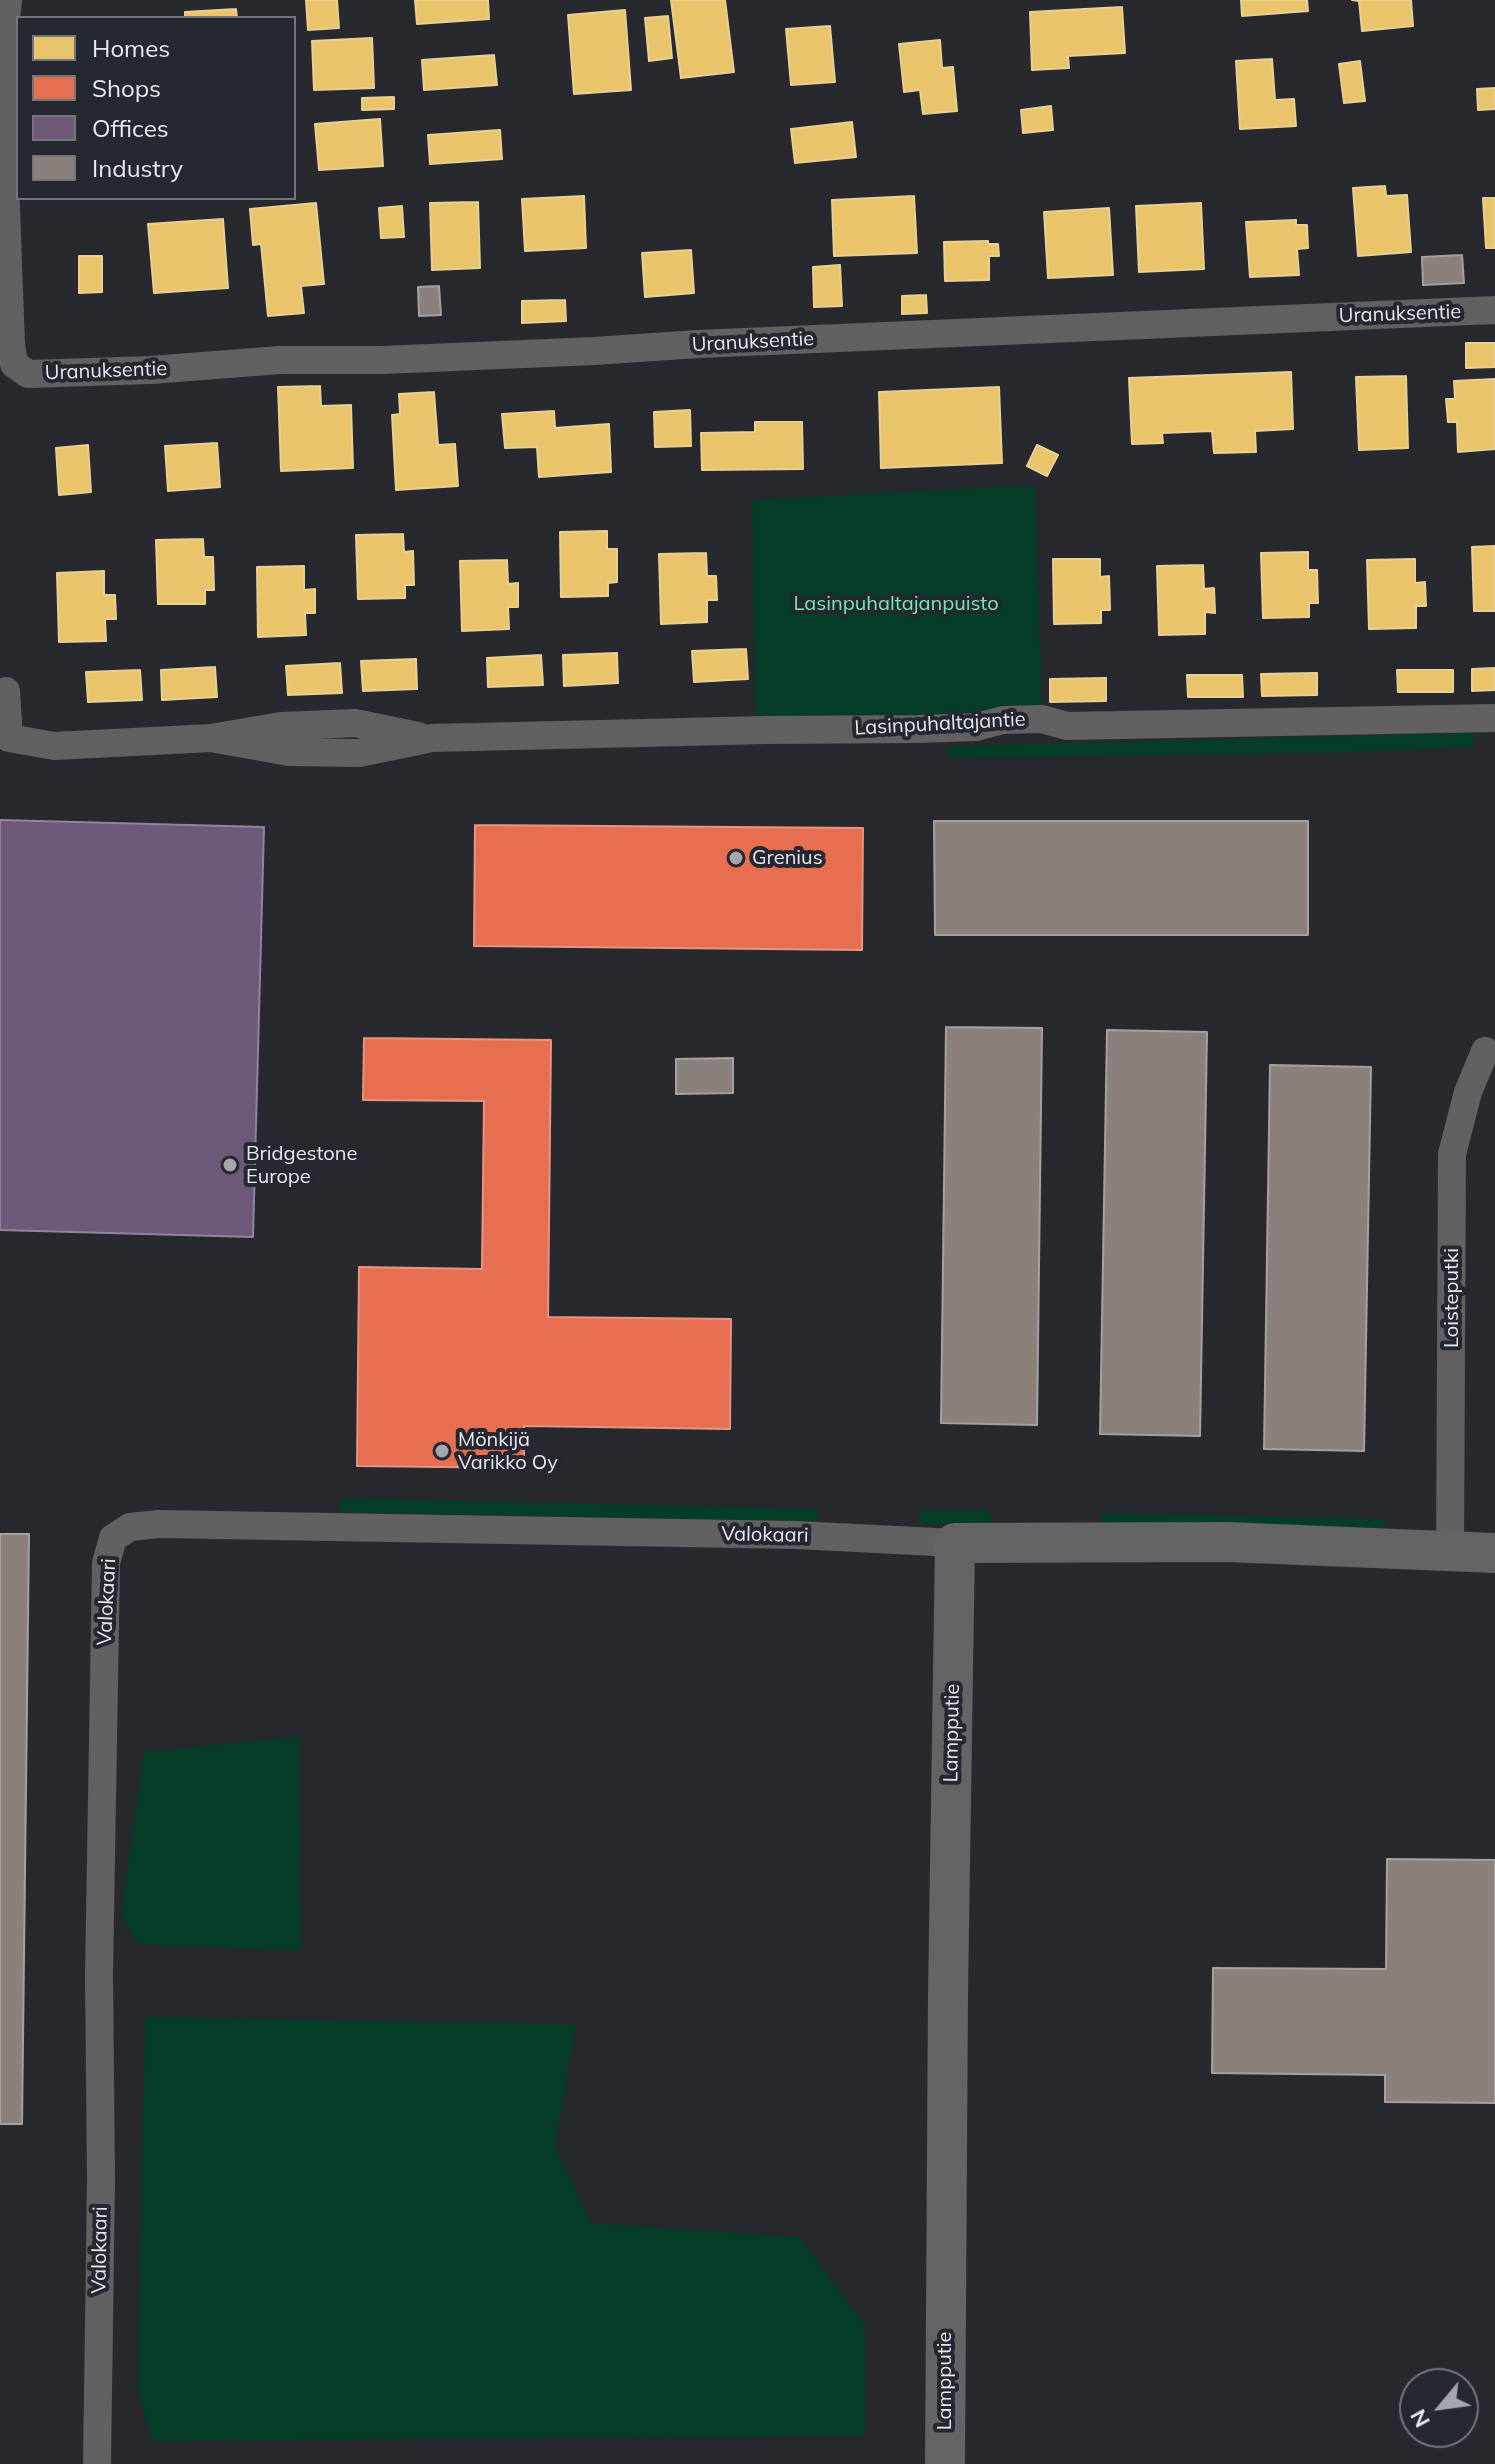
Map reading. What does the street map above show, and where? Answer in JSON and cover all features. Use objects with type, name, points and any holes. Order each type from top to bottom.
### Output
[{"type":"street","name":"Uranuksentie","points":[[8,0],[2,100],[11,344],[14,364],[28,374],[151,370],[280,360],[383,360],[1495,310]]},
{"type":"street","name":"Lasinpuhaltajantie","points":[[6,691],[9,738],[54,746],[211,738],[289,752],[359,753],[432,738],[918,729],[976,727],[1003,720],[1042,719],[1067,726],[1495,718]]},
{"type":"street","name":"Loisteputki","points":[[1450,1549],[1452,1154],[1468,1092],[1485,1051]]},
{"type":"street","name":"Valokaari","points":[[97,2464],[101,2179],[99,1944],[106,1563],[113,1538],[130,1527],[158,1524],[797,1535],[955,1543]]},
{"type":"street","points":[[955,1543],[1227,1542],[1495,1553]]},
{"type":"street","name":"Lampputie","points":[[945,2464],[947,2023],[955,1543]]},
{"type":"green space","name":"Lasinpuhaltajanpuisto","points":[[1035,485],[1042,711],[755,721],[752,500]]},
{"type":"green space","points":[[1474,733],[1473,747],[1329,753],[948,758],[947,746]]},
{"type":"green space","points":[[340,1498],[818,1509],[818,1522],[340,1512]]},
{"type":"green space","points":[[921,1510],[985,1510],[991,1515],[992,1525],[917,1524]]},
{"type":"green space","points":[[1101,1513],[1384,1519],[1384,1533],[1101,1527]]},
{"type":"green space","points":[[299,1736],[301,1951],[138,1944],[121,1914],[144,1752]]},
{"type":"green space","points":[[145,2017],[576,2024],[555,2146],[591,2223],[799,2237],[865,2326],[865,2436],[152,2441],[138,2388]]},
{"type":"building: Homes","points":[[306,0],[337,0],[339,28],[308,30]]},
{"type":"building: Homes","points":[[415,0],[488,0],[489,19],[417,24]]},
{"type":"building: Homes","points":[[671,0],[725,0],[734,72],[681,78]]},
{"type":"building: Homes","points":[[1241,0],[1307,0],[1308,11],[1242,16]]},
{"type":"building: Homes","points":[[1352,0],[1411,0],[1413,26],[1362,31],[1359,1]]},
{"type":"building: Homes","points":[[1122,7],[1125,53],[1068,56],[1069,68],[1032,70],[1030,12]]},
{"type":"building: Homes","points":[[236,9],[237,16],[185,16],[185,12]]},
{"type":"building: Homes","points":[[625,10],[631,90],[574,94],[568,15]]},
{"type":"building: Homes","points":[[668,16],[672,58],[649,61],[645,18]]},
{"type":"building: Homes","points":[[830,26],[835,82],[791,85],[786,29]]},
{"type":"building: Homes","points":[[372,38],[374,88],[314,90],[312,41]]},
{"type":"building: Homes","points":[[940,40],[942,68],[953,67],[957,111],[923,114],[920,90],[904,92],[899,44]]},
{"type":"building: Homes","points":[[494,55],[497,85],[424,90],[422,60]]},
{"type":"building: Homes","points":[[1272,59],[1275,100],[1294,99],[1296,126],[1240,129],[1236,61]]},
{"type":"building: Homes","points":[[1360,61],[1365,101],[1344,103],[1339,64]]},
{"type":"building: Homes","points":[[1495,88],[1495,109],[1478,110],[1477,89]]},
{"type":"building: Homes","points":[[394,97],[394,109],[362,110],[362,98]]},
{"type":"building: Homes","points":[[1051,106],[1053,130],[1023,133],[1021,110]]},
{"type":"building: Homes","points":[[380,119],[383,166],[319,170],[315,124]]},
{"type":"building: Homes","points":[[852,122],[856,157],[795,163],[791,129]]},
{"type":"building: Homes","points":[[500,130],[502,159],[430,164],[428,135]]},
{"type":"building: Homes","points":[[1385,186],[1386,196],[1407,195],[1411,252],[1358,256],[1353,188]]},
{"type":"building: Homes","points":[[584,196],[586,248],[525,251],[522,199]]},
{"type":"building: Homes","points":[[914,196],[917,253],[834,256],[832,200]]},
{"type":"building: Homes","points":[[1483,198],[1495,198],[1495,248],[1486,248]]},
{"type":"building: Homes","points":[[478,202],[480,268],[432,270],[430,203]]},
{"type":"building: Homes","points":[[316,203],[324,284],[301,286],[304,313],[268,316],[261,244],[253,245],[250,209]]},
{"type":"building: Homes","points":[[1201,203],[1204,269],[1139,272],[1136,206]]},
{"type":"building: Homes","points":[[402,206],[404,237],[381,238],[379,208]]},
{"type":"building: Homes","points":[[1109,208],[1113,275],[1048,278],[1044,212]]},
{"type":"building: Homes","points":[[223,219],[228,288],[154,293],[148,224]]},
{"type":"building: Homes","points":[[1296,220],[1296,225],[1307,225],[1308,248],[1297,249],[1299,275],[1250,277],[1246,222]]},
{"type":"building: Homes","points":[[988,241],[988,244],[998,244],[999,256],[989,256],[989,280],[945,281],[944,242]]},
{"type":"building: Homes","points":[[691,250],[694,293],[645,297],[642,253]]},
{"type":"building: Homes","points":[[79,256],[102,256],[102,292],[79,293]]},
{"type":"building: Homes","points":[[840,265],[842,306],[814,307],[813,267]]},
{"type":"building: Homes","points":[[926,295],[927,313],[902,314],[902,296]]},
{"type":"building: Homes","points":[[565,300],[566,321],[522,323],[522,301]]},
{"type":"building: Homes","points":[[1466,343],[1495,343],[1495,367],[1466,368]]},
{"type":"building: Homes","points":[[1291,372],[1293,429],[1255,431],[1256,452],[1214,453],[1212,431],[1162,433],[1163,443],[1132,444],[1129,378]]},
{"type":"building: Homes","points":[[1406,376],[1408,448],[1359,450],[1356,377]]},
{"type":"building: Homes","points":[[1495,379],[1495,449],[1458,452],[1457,422],[1448,422],[1446,399],[1455,399],[1454,381]]},
{"type":"building: Homes","points":[[320,386],[321,406],[351,405],[353,468],[281,471],[278,387]]},
{"type":"building: Homes","points":[[999,387],[1002,463],[881,468],[879,392]]},
{"type":"building: Homes","points":[[434,392],[438,445],[455,444],[458,486],[396,490],[392,415],[400,414],[399,394]]},
{"type":"building: Homes","points":[[690,410],[691,446],[655,447],[654,412]]},
{"type":"building: Homes","points":[[554,411],[555,428],[609,424],[611,472],[539,477],[537,447],[505,448],[502,414]]},
{"type":"building: Homes","points":[[755,422],[802,422],[803,469],[702,470],[701,433],[755,432]]},
{"type":"building: Homes","points":[[217,443],[220,487],[168,491],[165,446]]},
{"type":"building: Homes","points":[[88,445],[91,492],[59,495],[56,448]]},
{"type":"building: Homes","points":[[1037,445],[1058,455],[1047,476],[1027,466]]},
{"type":"building: Homes","points":[[607,531],[607,549],[617,549],[617,582],[608,583],[608,596],[561,597],[560,532]]},
{"type":"building: Homes","points":[[403,534],[404,552],[413,551],[414,585],[405,585],[405,598],[358,599],[356,535]]},
{"type":"building: Homes","points":[[203,539],[204,557],[213,557],[214,590],[205,590],[205,604],[158,604],[156,540]]},
{"type":"building: Homes","points":[[1495,546],[1495,611],[1474,611],[1472,547]]},
{"type":"building: Homes","points":[[1308,552],[1308,570],[1317,570],[1318,603],[1309,603],[1309,617],[1263,618],[1261,553]]},
{"type":"building: Homes","points":[[706,553],[707,576],[716,576],[717,600],[707,600],[707,622],[661,624],[659,554]]},
{"type":"building: Homes","points":[[1053,559],[1100,559],[1100,577],[1109,576],[1110,610],[1101,610],[1101,623],[1054,624]]},
{"type":"building: Homes","points":[[1415,559],[1415,583],[1425,582],[1426,606],[1416,606],[1416,628],[1369,629],[1367,560]]},
{"type":"building: Homes","points":[[507,560],[508,584],[518,583],[518,607],[508,607],[509,629],[462,631],[460,561]]},
{"type":"building: Homes","points":[[1203,565],[1204,589],[1214,588],[1215,613],[1205,612],[1205,634],[1159,635],[1157,566]]},
{"type":"building: Homes","points":[[304,566],[304,590],[315,589],[315,613],[305,613],[306,635],[258,637],[257,567]]},
{"type":"building: Homes","points":[[104,571],[104,595],[115,595],[116,619],[105,619],[106,641],[59,642],[57,573]]},
{"type":"building: Homes","points":[[746,649],[748,679],[694,682],[692,651]]},
{"type":"building: Homes","points":[[617,653],[618,683],[564,686],[563,655]]},
{"type":"building: Homes","points":[[541,655],[543,685],[488,687],[487,658]]},
{"type":"building: Homes","points":[[416,659],[417,689],[363,691],[361,661]]},
{"type":"building: Homes","points":[[340,663],[342,693],[288,695],[286,666]]},
{"type":"building: Homes","points":[[215,667],[217,697],[162,700],[161,670]]},
{"type":"building: Homes","points":[[1495,668],[1495,690],[1472,691],[1472,669]]},
{"type":"building: Homes","points":[[140,670],[142,700],[88,702],[86,672]]},
{"type":"building: Homes","points":[[1397,670],[1453,670],[1453,692],[1398,692]]},
{"type":"building: Homes","points":[[1317,673],[1317,695],[1262,696],[1261,674]]},
{"type":"building: Homes","points":[[1187,675],[1242,675],[1243,697],[1188,697]]},
{"type":"building: Homes","points":[[1106,678],[1106,701],[1050,702],[1050,679]]},
{"type":"building: Shops","points":[[475,825],[863,828],[862,950],[474,946]]},
{"type":"building: Shops","points":[[364,1038],[551,1040],[548,1317],[731,1319],[730,1429],[524,1426],[524,1468],[357,1466],[359,1267],[482,1269],[484,1101],[363,1100]]},
{"type":"building: Offices","points":[[0,820],[264,827],[253,1237],[0,1230]]},
{"type":"building: Industry","points":[[1462,255],[1464,283],[1423,285],[1422,257]]},
{"type":"building: Industry","points":[[439,286],[441,315],[419,316],[418,287]]},
{"type":"building: Industry","points":[[934,821],[1308,821],[1308,935],[935,935]]},
{"type":"building: Industry","points":[[946,1027],[1042,1028],[1037,1425],[941,1423]]},
{"type":"building: Industry","points":[[1107,1030],[1207,1032],[1200,1436],[1100,1434]]},
{"type":"building: Industry","points":[[733,1058],[733,1093],[676,1094],[676,1059]]},
{"type":"building: Industry","points":[[1270,1065],[1371,1067],[1364,1451],[1264,1449]]},
{"type":"building: Industry","points":[[0,1534],[29,1534],[22,2124],[0,2124]]},
{"type":"building: Industry","points":[[1387,1859],[1495,1860],[1495,2103],[1385,2102],[1385,2075],[1212,2073],[1213,1968],[1386,1969]]},
{"type":"place","name":"Grenius","points":[[736,858]]},
{"type":"place","name":"Bridgestone Europe","points":[[230,1165]]},
{"type":"place","name":"Mönkijä Varikko Oy","points":[[442,1451]]}]
